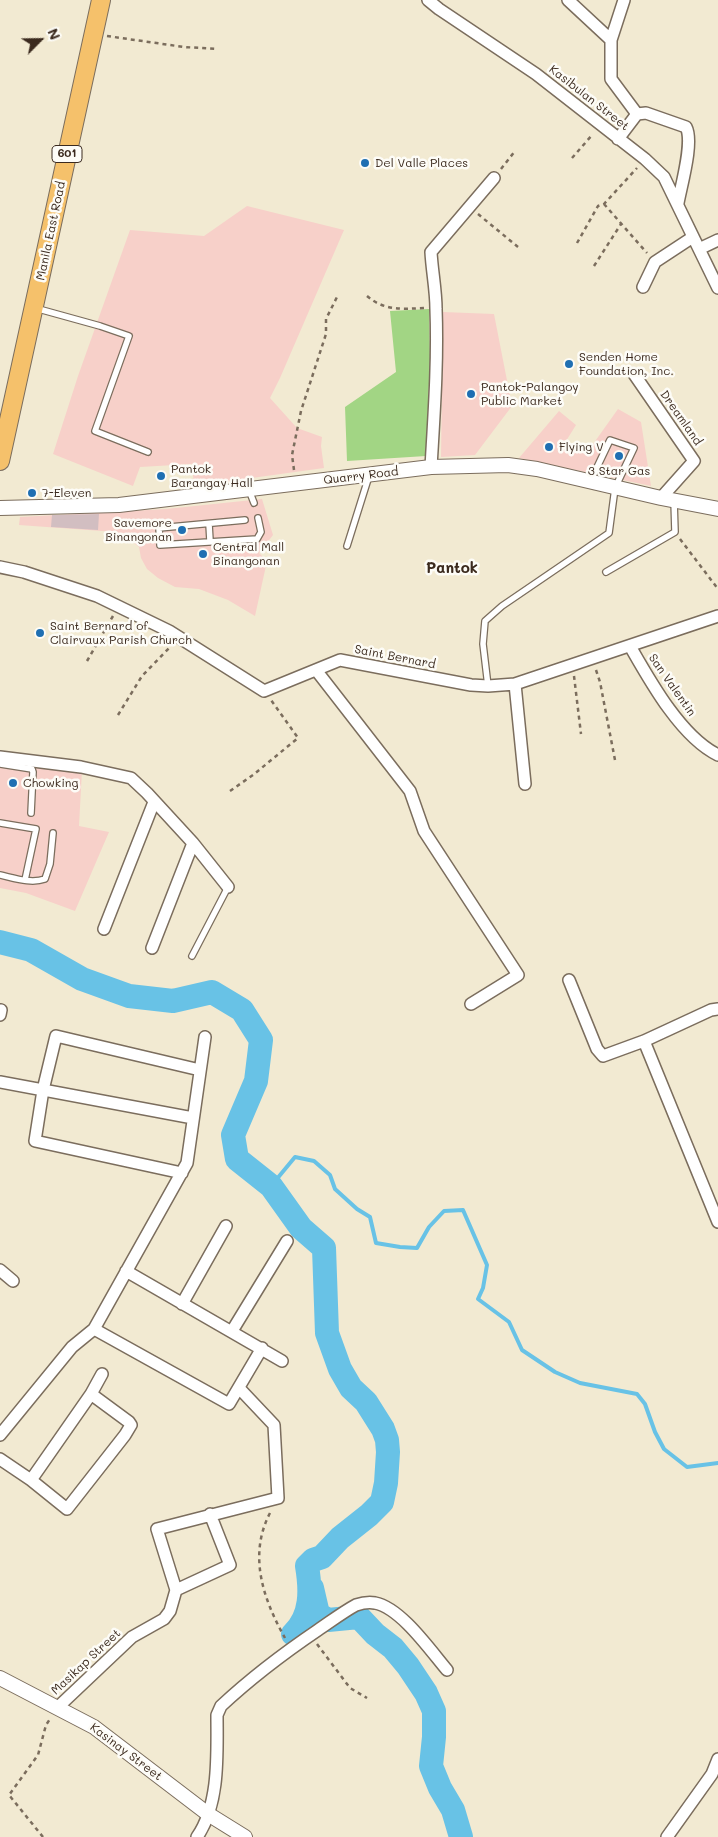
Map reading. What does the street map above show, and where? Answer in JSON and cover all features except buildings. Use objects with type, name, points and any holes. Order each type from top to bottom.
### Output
[{"type":"main road","name":"Manila East Road","points":[[0,461],[43,310],[93,34],[101,0]]},
{"type":"street","name":"Kasibulan Street","points":[[428,0],[536,74],[645,159],[664,177],[718,288]]},
{"type":"street","points":[[568,0],[611,40]]},
{"type":"street","points":[[624,0],[611,40],[610,79],[637,114]]},
{"type":"street","points":[[618,139],[637,114],[646,113],[686,127],[688,131],[688,147],[678,203]]},
{"type":"street","points":[[431,467],[436,307],[431,252],[494,178]]},
{"type":"street","points":[[643,287],[655,262],[694,237]]},
{"type":"street","points":[[699,249],[718,240]]},
{"type":"street","name":"Dreamland","points":[[634,374],[694,461],[668,499]]},
{"type":"street","name":"Quarry Road","points":[[0,508],[119,505],[252,497],[296,484],[370,474],[431,467],[508,465],[536,469],[615,488],[718,509]]},
{"type":"street","points":[[0,567],[77,588],[118,606],[178,637],[264,690]]},
{"type":"street","name":"Saint Bernard","points":[[264,690],[340,660],[471,685],[515,684],[718,616]]},
{"type":"street","name":"San Valentin","points":[[630,646],[648,678],[671,712],[689,732],[718,755]]},
{"type":"street","points":[[316,670],[410,791],[424,831],[518,975],[471,1004]]},
{"type":"street","points":[[515,684],[525,784]]},
{"type":"street","points":[[0,758],[81,767],[131,778],[193,843],[228,888]]},
{"type":"street","points":[[104,929],[154,802]]},
{"type":"street","points":[[152,948],[193,843]]},
{"type":"street","points":[[569,980],[597,1049],[603,1056],[644,1041],[711,1010],[718,1009]]},
{"type":"street","points":[[182,1173],[35,1141],[43,1090],[56,1036],[200,1070]]},
{"type":"street","points":[[0,1436],[72,1347],[94,1329],[188,1163],[205,1037]]},
{"type":"street","points":[[644,1041],[718,1222]]},
{"type":"street","points":[[0,1082],[193,1118]]},
{"type":"street","points":[[182,1304],[226,1226]]},
{"type":"street","points":[[232,1331],[287,1241]]},
{"type":"street","points":[[0,1270],[13,1282]]},
{"type":"street","points":[[126,1271],[282,1361]]},
{"type":"street","points":[[94,1329],[230,1404],[262,1348]]},
{"type":"street","points":[[31,1480],[91,1394],[102,1374]]},
{"type":"street","points":[[210,1514],[230,1565],[176,1590],[157,1529],[210,1514],[278,1498],[274,1425],[238,1388]]},
{"type":"street","points":[[0,1459],[31,1480],[66,1509],[131,1425],[91,1394]]},
{"type":"street","name":"Masikap Street","points":[[57,1708],[132,1636],[164,1619],[170,1611],[176,1590]]},
{"type":"street","points":[[197,1837],[208,1814],[216,1780],[217,1715],[221,1706],[291,1648],[320,1628],[355,1606],[364,1603],[376,1603],[391,1610],[405,1622],[447,1670]]},
{"type":"street","name":"Kasinay Street","points":[[0,1678],[94,1727],[208,1814],[245,1837]]},
{"type":"street","points":[[667,1837],[712,1774],[718,1759]]},
{"type":"lane","points":[[43,310],[129,336],[96,431],[148,452]]},
{"type":"lane","points":[[488,686],[483,644],[485,621],[502,606],[609,533],[615,488],[634,448],[610,440],[590,482]]},
{"type":"lane","points":[[347,546],[370,474]]},
{"type":"lane","points":[[606,572],[675,532],[668,499]]},
{"type":"lane","points":[[245,520],[159,528],[160,545],[257,539],[261,532],[258,518]]},
{"type":"lane","points":[[208,524],[210,542]]},
{"type":"lane","points":[[0,764],[32,769],[31,813]]},
{"type":"lane","points":[[0,823],[36,829],[25,880]]},
{"type":"lane","points":[[0,875],[25,880],[45,879],[50,864],[53,833]]},
{"type":"lane","points":[[192,956],[228,888]]},
{"type":"path","points":[[93,34],[184,47],[217,49]]},
{"type":"path","points":[[572,158],[600,125]]},
{"type":"path","points":[[494,178],[515,151]]},
{"type":"path","points":[[577,243],[598,206],[604,204],[645,159]]},
{"type":"path","points":[[604,204],[655,262]]},
{"type":"path","points":[[469,207],[518,247]]},
{"type":"path","points":[[594,266],[621,224]]},
{"type":"path","points":[[296,484],[292,455],[301,411],[326,334],[326,319],[338,295]]},
{"type":"path","points":[[367,296],[376,304],[390,308],[436,307]]},
{"type":"path","points":[[675,532],[718,589]]},
{"type":"path","points":[[87,661],[118,606]]},
{"type":"path","points":[[118,716],[142,676],[178,637]]},
{"type":"path","points":[[592,659],[600,682],[615,760]]},
{"type":"path","points":[[572,665],[582,734]]},
{"type":"path","points":[[230,791],[253,775],[298,738],[264,690]]},
{"type":"path","points":[[278,1498],[278,1502],[268,1514],[259,1545],[259,1570],[268,1601],[291,1648]]},
{"type":"path","points":[[310,1636],[324,1651],[350,1688],[367,1698]]},
{"type":"path","points":[[43,1837],[9,1795],[38,1754],[46,1725],[57,1708]]},
{"type":"shaded area","points":[[247,206],[344,230],[270,398],[297,428],[322,437],[321,446],[324,468],[194,486],[192,464],[140,467],[133,486],[53,454],[78,376],[130,230],[204,236]]},
{"type":"shaded area","name":"Pantok-Palangoy Public Market","points":[[443,312],[494,314],[512,406],[475,455],[441,457]]},
{"type":"shaded area","name":"3 Star Gas","points":[[618,409],[641,422],[651,486],[519,458],[559,411],[576,425],[566,441],[586,454]]},
{"type":"shaded area","points":[[262,499],[273,535],[259,553],[267,561],[255,616],[228,600],[199,589],[175,587],[158,578],[147,569],[141,558],[139,547],[124,535],[116,532],[19,525],[20,517],[166,509]]},
{"type":"shaded area","points":[[99,514],[98,530],[51,527],[52,515]]},
{"type":"shaded area","points":[[0,762],[82,770],[79,826],[109,832],[75,911],[26,893],[0,888]]},
{"type":"green space","points":[[429,309],[430,359],[426,456],[347,461],[345,407],[396,372],[390,311]]},
{"type":"waterway","points":[[0,942],[31,950],[82,979],[129,996],[173,1001],[212,992],[242,1010],[261,1040],[256,1081],[233,1135],[237,1159],[271,1186],[301,1228],[324,1248],[327,1333],[340,1369],[351,1388],[366,1402],[383,1429],[387,1440],[388,1452],[386,1483],[382,1502],[340,1538],[322,1557],[313,1560],[307,1566],[309,1602],[304,1619],[293,1634]]},
{"type":"waterway","points":[[271,1186],[295,1157],[314,1161],[330,1175],[335,1189],[357,1209],[370,1217],[376,1243],[400,1247],[417,1248],[429,1227],[444,1211],[463,1210],[487,1265],[483,1288],[478,1299],[509,1322],[522,1350],[555,1372],[580,1383],[637,1394],[645,1404],[655,1432],[664,1449],[687,1467],[718,1463]]},
{"type":"waterway","points":[[312,1588],[318,1614],[328,1620],[359,1617],[375,1634],[393,1648],[426,1693],[434,1711],[431,1766],[440,1788],[453,1810],[461,1837]]},
{"type":"place","name":"Del Valle Places","points":[[365,163]]},
{"type":"place","name":"Senden Home Foundation, Inc.","points":[[569,364]]},
{"type":"place","name":"Pantok-Palangoy Public Market","points":[[471,394]]},
{"type":"place","name":"Flying V","points":[[549,447]]},
{"type":"place","name":"3 Star Gas","points":[[619,456]]},
{"type":"place","name":"Pantok Barangay Hall","points":[[161,476]]},
{"type":"place","name":"7-Eleven","points":[[32,493]]},
{"type":"place","name":"Savemore Binangonan","points":[[182,530]]},
{"type":"place","name":"Central Mall Binangonan","points":[[203,554]]},
{"type":"place","name":"Saint Bernard of Clairvaux Parish Church","points":[[40,633]]},
{"type":"place","name":"Chowking","points":[[13,783]]},
{"type":"district","name":"Pantok","points":[[452,568]]}]
